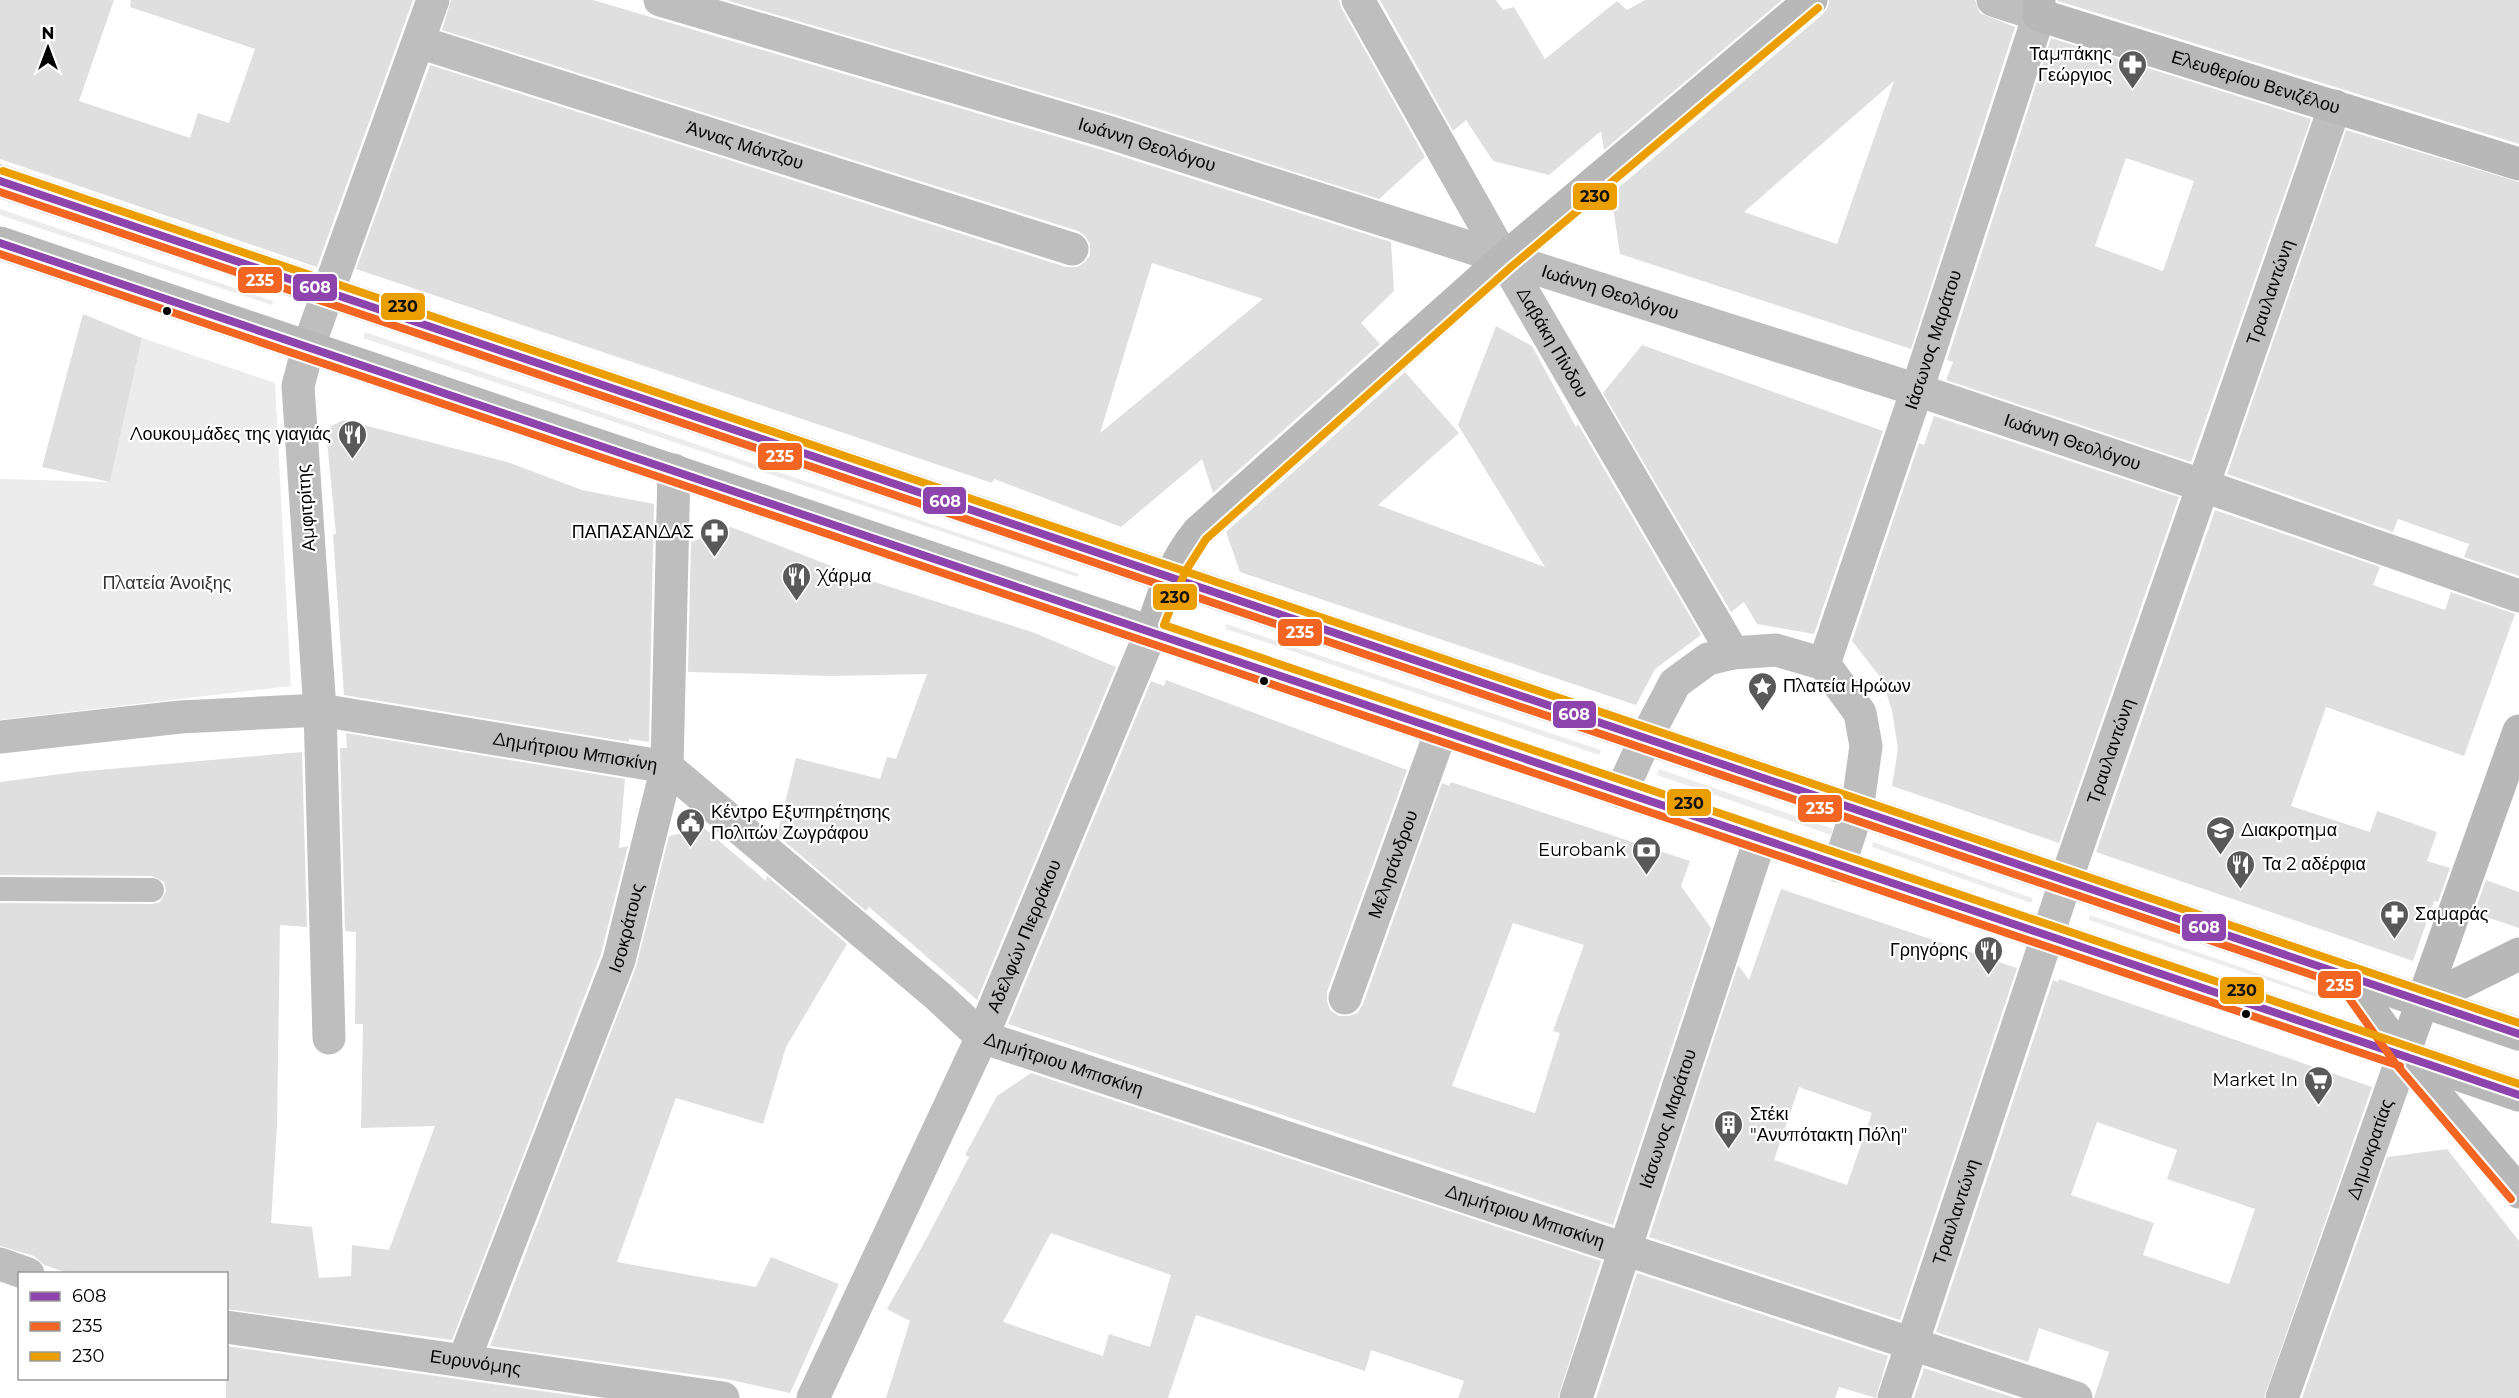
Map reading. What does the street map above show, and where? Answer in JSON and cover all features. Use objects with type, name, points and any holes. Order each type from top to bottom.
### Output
[{"type":"street","name":"Αμφιτρίτης","points":[[329,1038],[320,710],[298,386],[308,348],[330,293],[433,0]]},
{"type":"street","name":"Ιωάννη Θεολόγου","points":[[660,0],[1108,132],[1917,390],[2204,486],[2519,596]]},
{"type":"street","name":"Δαβάκη Πίνδου","points":[[1358,0],[1504,259],[1734,653]]},
{"type":"street","points":[[1151,632],[1170,577],[1183,550],[1198,532],[1504,259],[1811,0]]},
{"type":"street","name":"Ελευθερίου Βενιζέλου","points":[[1993,0],[2039,8],[2519,164]]},
{"type":"street","name":"Ιάσωνος Μαράτου","points":[[1824,664],[1917,390],[2039,8]]},
{"type":"street","name":"Άννας Μάντζου","points":[[419,42],[1072,249]]},
{"type":"street","name":"Τραυλαντώνη","points":[[1894,1398],[2066,880],[2335,106]]},
{"type":"street","points":[[0,181],[2519,1034]]},
{"type":"street","points":[[0,243],[2519,1095]]},
{"type":"street","name":"Ισοκράτους","points":[[464,1360],[619,960],[668,768],[674,470]]},
{"type":"street","name":"Αδελφών Πιερράκου","points":[[813,1398],[982,1036],[1151,632]]},
{"type":"street","points":[[1621,792],[1675,683],[1708,659],[1734,653],[1776,650],[1824,664],[1860,713],[1866,746],[1857,811],[1839,866]]},
{"type":"street","name":"Δημήτριου Μπισκίνη","points":[[0,737],[180,717],[320,710],[668,768],[938,996],[982,1036],[2076,1398]]},
{"type":"street","name":"Μελησάνδρου","points":[[1345,998],[1441,731]]},
{"type":"street","name":"Δημοκρατίας","points":[[2282,1398],[2519,731]]},
{"type":"street","name":"Ιάσωνος Μαράτου","points":[[1576,1398],[1760,839]]},
{"type":"street","points":[[2424,1001],[2519,954]]},
{"type":"street","points":[[2346,975],[2403,1056],[2519,1192]]},
{"type":"street","points":[[0,1264],[22,1272]]},
{"type":"street","name":"Ευρυνόμης","points":[[228,1327],[723,1398]]},
{"type":"lane","points":[[0,889],[152,890]]},
{"type":"green space","points":[[0,209],[273,301],[272,305],[0,215]]},
{"type":"green space","points":[[365,332],[1079,574],[1077,577],[363,338]]},
{"type":"green space","name":"Πλατεία Άνοιξης","points":[[142,338],[275,383],[291,686],[0,720],[0,479],[110,482]]},
{"type":"green space","points":[[1226,624],[1601,750],[1599,755],[1226,629]]},
{"type":"green space","points":[[1659,769],[1833,829],[1831,835],[1657,775]]},
{"type":"green space","points":[[1873,842],[2033,898],[2031,903],[1872,847]]},
{"type":"green space","points":[[2090,915],[2318,994],[2317,997],[2089,920]]},
{"type":"building","points":[[0,0],[114,0],[79,101],[190,138],[198,113],[229,123],[255,49],[130,7],[131,0],[413,0],[317,267],[0,159]]},
{"type":"building","points":[[451,0],[593,0],[1102,150],[1391,242],[1394,291],[1361,323],[1380,344],[1213,493],[1202,459],[1121,527],[994,479],[992,483],[356,269],[430,65],[1066,267],[1077,267],[1090,255],[1090,244],[1078,231],[442,30]],"holes":[[[1152,263],[1263,299],[1100,433]]]},
{"type":"building","points":[[726,0],[1339,0],[1425,157],[1379,199],[1113,114]]},
{"type":"building","points":[[1380,0],[1496,0],[1503,10],[1514,7],[1545,59],[1617,1],[1627,10],[1645,0],[1782,0],[1604,150],[1601,131],[1549,175],[1493,161],[1466,120],[1453,131]]},
{"type":"building","points":[[1829,0],[1975,0],[1980,13],[2015,27],[1911,349],[1620,254],[1611,194],[1823,14],[1828,7]],"holes":[[[1894,81],[1837,244],[1744,212]]]},
{"type":"building","points":[[2519,0],[2519,144],[2058,1]]},
{"type":"building","points":[[2051,38],[2311,119],[2191,462],[1946,380],[1953,362],[1947,360]],"holes":[[[2126,158],[2194,181],[2163,271],[2095,246]]]},
{"type":"building","points":[[2346,130],[2519,182],[2519,576],[2464,557],[2469,544],[2398,519],[2393,532],[2227,474]]},
{"type":"building","points":[[83,314],[142,338],[110,482],[42,467]]},
{"type":"building","points":[[1496,326],[1532,346],[1576,427],[1578,424],[1701,635],[1655,669],[1636,705],[1240,572],[1226,532],[1405,372],[1459,433],[1378,505],[1545,567],[1458,425]]},
{"type":"building","points":[[1642,345],[1883,431],[1814,634],[1757,624],[1744,602],[1731,612],[1603,393]]},
{"type":"building","points":[[1934,416],[2179,497],[2059,843],[1892,786],[1898,749],[1892,710],[1881,678],[1852,641],[1919,443],[1924,445]]},
{"type":"building","points":[[344,420],[507,462],[582,490],[654,504],[649,742],[629,739],[629,742],[344,695],[333,534],[336,534],[327,441],[331,426]]},
{"type":"building","points":[[2215,510],[2380,567],[2373,585],[2445,610],[2451,592],[2515,614],[2464,756],[2326,707],[2291,806],[2370,832],[2377,811],[2437,832],[2427,861],[2450,868],[2438,902],[2434,901],[2413,961],[2096,852]]},
{"type":"building","points":[[731,527],[862,578],[1032,632],[1116,667],[977,1000],[869,907],[866,911],[777,835],[796,758],[880,779],[887,757],[896,759],[927,674],[832,676],[688,672],[691,542]]},
{"type":"building","points":[[1166,680],[1407,770],[1327,992],[1330,1010],[1339,1016],[1357,1013],[1363,1004],[1442,783],[1449,786],[1451,782],[1690,861],[1681,886],[1711,928],[1613,1225],[1008,1024],[1151,681],[1164,686]],"holes":[[[1513,923],[1584,945],[1553,1031],[1560,1033],[1535,1113],[1452,1086]]]},
{"type":"building","points":[[346,733],[625,779],[619,848],[628,846],[601,954],[452,1340],[228,1309],[228,1272],[65,1272],[44,1265],[34,1256],[0,1246],[0,903],[152,904],[160,902],[166,891],[164,882],[152,876],[0,875],[0,782],[76,772],[302,752],[307,927],[280,925],[277,1126],[271,1223],[312,1227],[319,1278],[351,1276],[352,1245],[389,1250],[435,1126],[361,1128],[363,1024],[355,1024],[356,932],[345,931],[340,748],[347,748]]},
{"type":"building","points":[[704,828],[766,881],[767,876],[847,944],[786,1047],[763,1124],[676,1098],[617,1262],[756,1287],[771,1257],[839,1284],[790,1393],[726,1379],[490,1346],[636,967],[669,836]]},
{"type":"building","points":[[2486,880],[2519,892],[2519,928],[2474,913]]},
{"type":"building","points":[[1781,889],[2017,968],[1900,1320],[1649,1237],[1738,965],[1749,980]],"holes":[[[1799,1087],[1872,1113],[1847,1185],[1774,1160]]]},
{"type":"building","points":[[2059,979],[2372,1087],[2264,1398],[2094,1398],[2109,1352],[2039,1328],[2028,1362],[1936,1332],[2053,980],[2058,982]],"holes":[[[2097,1122],[2177,1150],[2167,1179],[2255,1209],[2229,1284],[2143,1255],[2154,1223],[2071,1195]]]},
{"type":"building","points":[[1031,1073],[1601,1261],[1558,1398],[1458,1398],[1464,1381],[1371,1350],[1365,1371],[1196,1315],[1168,1398],[886,1398],[910,1321],[887,1309],[969,1157],[965,1155],[997,1096]],"holes":[[[1051,1233],[1171,1275],[1150,1347],[1109,1334],[1103,1356],[1003,1322]]]},
{"type":"building","points":[[2447,1149],[2519,1241],[2519,1398],[2302,1398],[2387,1157]]},
{"type":"building","points":[[1637,1273],[1888,1356],[1876,1398],[1839,1387],[1835,1398],[1596,1398]]},
{"type":"building","points":[[228,1346],[590,1398],[226,1398]]},
{"type":"building","points":[[1924,1368],[2015,1398],[1914,1398]]},
{"type":"transit line","name":"230","points":[[1818,8],[1511,267],[1206,539],[1185,572],[1164,625],[2519,1084]]},
{"type":"transit line","name":"230","points":[[3,171],[2519,1023]]},
{"type":"transit line","name":"608","points":[[0,181],[2519,1034]]},
{"type":"transit line","name":"235","points":[[0,192],[2339,984],[2395,1063],[2511,1199]]},
{"type":"transit line","name":"608","points":[[0,243],[2519,1095]]},
{"type":"transit line","name":"235","points":[[0,254],[2400,1066]]},
{"type":"place","name":"Ταμπάκης Γεώργιος","points":[[2133,90]]},
{"type":"place","name":"Λουκουμάδες της γιαγιάς","points":[[352,460]]},
{"type":"place","name":"ΠΑΠΑΣΑΝΔΑΣ","points":[[715,558]]},
{"type":"place","name":"Χάρμα","points":[[797,602]]},
{"type":"place","name":"Πλατεία Ηρώων","points":[[1762,712]]},
{"type":"place","name":"Κέντρο Εξυπηρέτησης Πολιτών Ζωγράφου","points":[[690,848]]},
{"type":"place","name":"Διακροτημα","points":[[2220,856]]},
{"type":"place","name":"Eurobank","points":[[1647,876]]},
{"type":"place","name":"Τα 2 αδέρφια","points":[[2241,890]]},
{"type":"place","name":"Σαμαράς","points":[[2394,940]]},
{"type":"place","name":"Γρηγόρης","points":[[1989,976]]},
{"type":"place","name":"Market In","points":[[2319,1106]]},
{"type":"place","name":"Στέκι \"Ανυπότακτη Πόλη\"","points":[[1729,1150]]}]
